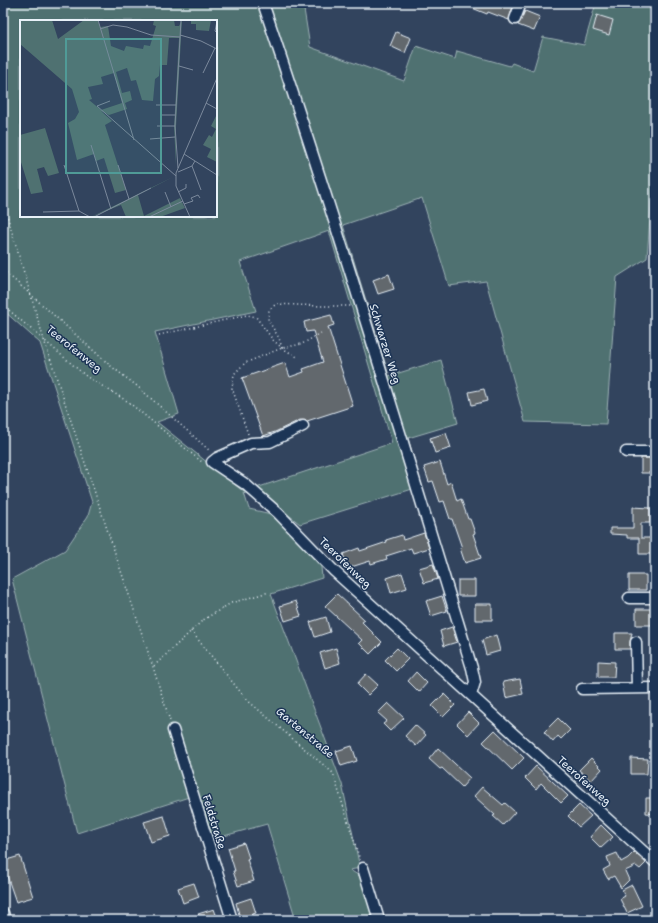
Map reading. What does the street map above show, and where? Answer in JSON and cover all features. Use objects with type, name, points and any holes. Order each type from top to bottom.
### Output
[{"type":"street","name":"Schwarzer Weg","points":[[263,3],[361,305],[472,668],[474,682],[471,695]]},
{"type":"street","points":[[515,19],[521,3]]},
{"type":"street","points":[[215,460],[251,443],[270,442],[303,426]]},
{"type":"street","points":[[626,452],[655,452]]},
{"type":"street","name":"Teerofenweg","points":[[215,460],[278,513],[334,571],[655,862]]},
{"type":"street","points":[[630,598],[655,598]]},
{"type":"street","points":[[636,642],[637,688]]},
{"type":"street","points":[[582,689],[655,688]]},
{"type":"street","name":"Feldstraße","points":[[173,730],[232,920]]},
{"type":"street","points":[[362,868],[379,920]]},
{"type":"street","points":[[3,913],[5,920]]},
{"type":"path","points":[[3,202],[44,340],[173,730]]},
{"type":"path","points":[[3,270],[112,367],[137,386],[215,460]]},
{"type":"path","points":[[282,348],[279,338],[268,320],[269,310],[276,304],[320,306],[361,305]]},
{"type":"path","name":"Teerofenweg","points":[[3,305],[87,377],[127,401],[202,462],[215,460]]},
{"type":"path","points":[[159,335],[247,315],[256,316],[273,340],[282,348],[299,358]]},
{"type":"path","points":[[251,443],[232,388],[234,374],[245,363],[282,348],[302,344],[321,333]]},
{"type":"path","points":[[153,667],[203,620],[231,603],[269,592]]},
{"type":"path","name":"Gartenstraße","points":[[191,632],[247,700],[333,772],[362,868]]},
{"type":"green space","points":[[3,3],[303,3],[310,47],[404,81],[416,46],[455,59],[457,51],[510,66],[512,63],[533,71],[543,37],[584,45],[596,3],[655,3],[655,178],[653,179],[647,258],[617,277],[606,424],[525,422],[486,281],[449,286],[422,198],[343,225],[389,376],[441,360],[458,423],[408,438],[422,486],[300,524],[281,509],[244,493],[249,509],[276,515],[321,567],[322,578],[271,594],[342,784],[360,868],[350,870],[361,877],[375,920],[296,920],[267,824],[206,841],[192,796],[77,833],[12,579],[65,550],[88,516],[92,502],[40,343],[3,310]],"holes":[[[329,231],[392,443],[244,492],[157,422],[179,414],[155,332],[256,311],[240,262]]]},
{"type":"building","points":[[460,3],[507,3],[513,6],[509,20],[488,12],[487,14]]},
{"type":"building","points":[[525,11],[540,17],[534,31],[518,25]]},
{"type":"building","points":[[597,15],[613,20],[609,35],[593,30]]},
{"type":"building","points":[[396,32],[411,38],[405,53],[390,46]]},
{"type":"building","points":[[389,274],[394,289],[378,294],[373,280]]},
{"type":"building","points":[[331,315],[334,325],[328,327],[353,406],[307,421],[300,420],[263,436],[242,378],[285,363],[290,377],[304,372],[303,369],[323,362],[313,331],[306,332],[304,322]]},
{"type":"building","points":[[484,389],[487,401],[472,405],[469,392]]},
{"type":"building","points":[[446,433],[451,448],[435,453],[430,438]]},
{"type":"building","points":[[641,458],[655,458],[655,473],[641,473]]},
{"type":"building","points":[[440,462],[447,484],[451,482],[457,501],[461,499],[468,519],[470,519],[481,558],[465,563],[460,548],[462,548],[444,501],[440,502],[433,481],[429,482],[424,467]]},
{"type":"building","points":[[633,507],[650,508],[650,523],[641,523],[641,538],[655,538],[655,554],[639,554],[639,538],[627,538],[627,535],[610,534],[610,528],[633,528]]},
{"type":"building","points":[[424,533],[429,548],[413,553],[411,548],[386,556],[387,559],[371,564],[370,561],[348,568],[343,554],[359,548],[360,551],[387,542],[386,540],[402,535],[403,540]]},
{"type":"building","points":[[433,564],[438,579],[424,583],[419,568]]},
{"type":"building","points":[[402,573],[407,588],[391,593],[387,578]]},
{"type":"building","points":[[629,575],[646,575],[646,590],[629,590]]},
{"type":"building","points":[[458,580],[475,580],[475,596],[458,596]]},
{"type":"building","points":[[337,594],[365,620],[362,622],[382,642],[370,654],[359,643],[362,640],[325,606]]},
{"type":"building","points":[[442,596],[447,611],[431,616],[426,601]]},
{"type":"building","points":[[296,601],[301,616],[285,621],[280,606]]},
{"type":"building","points":[[475,604],[492,604],[492,620],[475,620]]},
{"type":"building","points":[[636,609],[653,609],[652,625],[636,625]]},
{"type":"building","points":[[326,617],[330,632],[315,637],[310,622]]},
{"type":"building","points":[[452,627],[457,642],[444,646],[440,631]]},
{"type":"building","points":[[615,633],[632,633],[630,649],[615,649]]},
{"type":"building","points":[[496,635],[500,651],[486,655],[482,640]]},
{"type":"building","points":[[336,648],[340,663],[325,668],[320,653]]},
{"type":"building","points":[[397,648],[408,659],[396,671],[385,660]]},
{"type":"building","points":[[598,661],[615,662],[614,677],[598,677]]},
{"type":"building","points":[[416,672],[427,683],[419,692],[408,681]]},
{"type":"building","points":[[366,674],[378,685],[368,695],[357,684]]},
{"type":"building","points":[[520,679],[523,694],[506,698],[503,682]]},
{"type":"building","points":[[444,694],[455,705],[443,717],[432,706]]},
{"type":"building","points":[[388,703],[404,718],[390,731],[383,724],[387,721],[378,713]]},
{"type":"building","points":[[468,712],[479,723],[468,735],[457,724]]},
{"type":"building","points":[[558,718],[570,730],[561,739],[558,736],[553,742],[544,732]]},
{"type":"building","points":[[415,725],[426,735],[416,746],[405,736]]},
{"type":"building","points":[[495,730],[524,758],[512,770],[483,742]]},
{"type":"building","points":[[352,746],[357,761],[341,766],[336,751]]},
{"type":"building","points":[[438,748],[470,778],[462,787],[442,768],[440,769],[429,759]]},
{"type":"building","points":[[591,758],[602,769],[591,781],[579,770]]},
{"type":"building","points":[[631,758],[648,759],[647,774],[631,774]]},
{"type":"building","points":[[536,766],[568,796],[561,803],[541,783],[536,789],[525,778]]},
{"type":"building","points":[[482,787],[503,805],[505,803],[515,812],[503,825],[493,816],[495,815],[474,796]]},
{"type":"building","points":[[646,798],[655,798],[655,814],[646,813]]},
{"type":"building","points":[[579,805],[591,816],[579,827],[568,816]]},
{"type":"building","points":[[164,816],[170,836],[151,842],[144,822]]},
{"type":"building","points":[[601,825],[613,837],[601,848],[590,837]]},
{"type":"building","points":[[244,843],[254,881],[238,886],[228,848]]},
{"type":"building","points":[[634,852],[646,863],[640,869],[636,866],[625,871],[629,880],[621,888],[614,876],[608,879],[603,870],[610,866],[607,857],[617,853],[621,862]]},
{"type":"building","points":[[20,856],[33,897],[16,902],[7,876],[5,877],[3,871],[3,861]]},
{"type":"building","points":[[194,883],[199,897],[183,903],[178,888]]},
{"type":"building","points":[[632,885],[642,906],[627,913],[620,899],[625,896],[622,890]]},
{"type":"building","points":[[251,898],[256,913],[240,918],[236,903]]},
{"type":"building","points":[[214,909],[218,920],[200,920],[198,914]]}]
